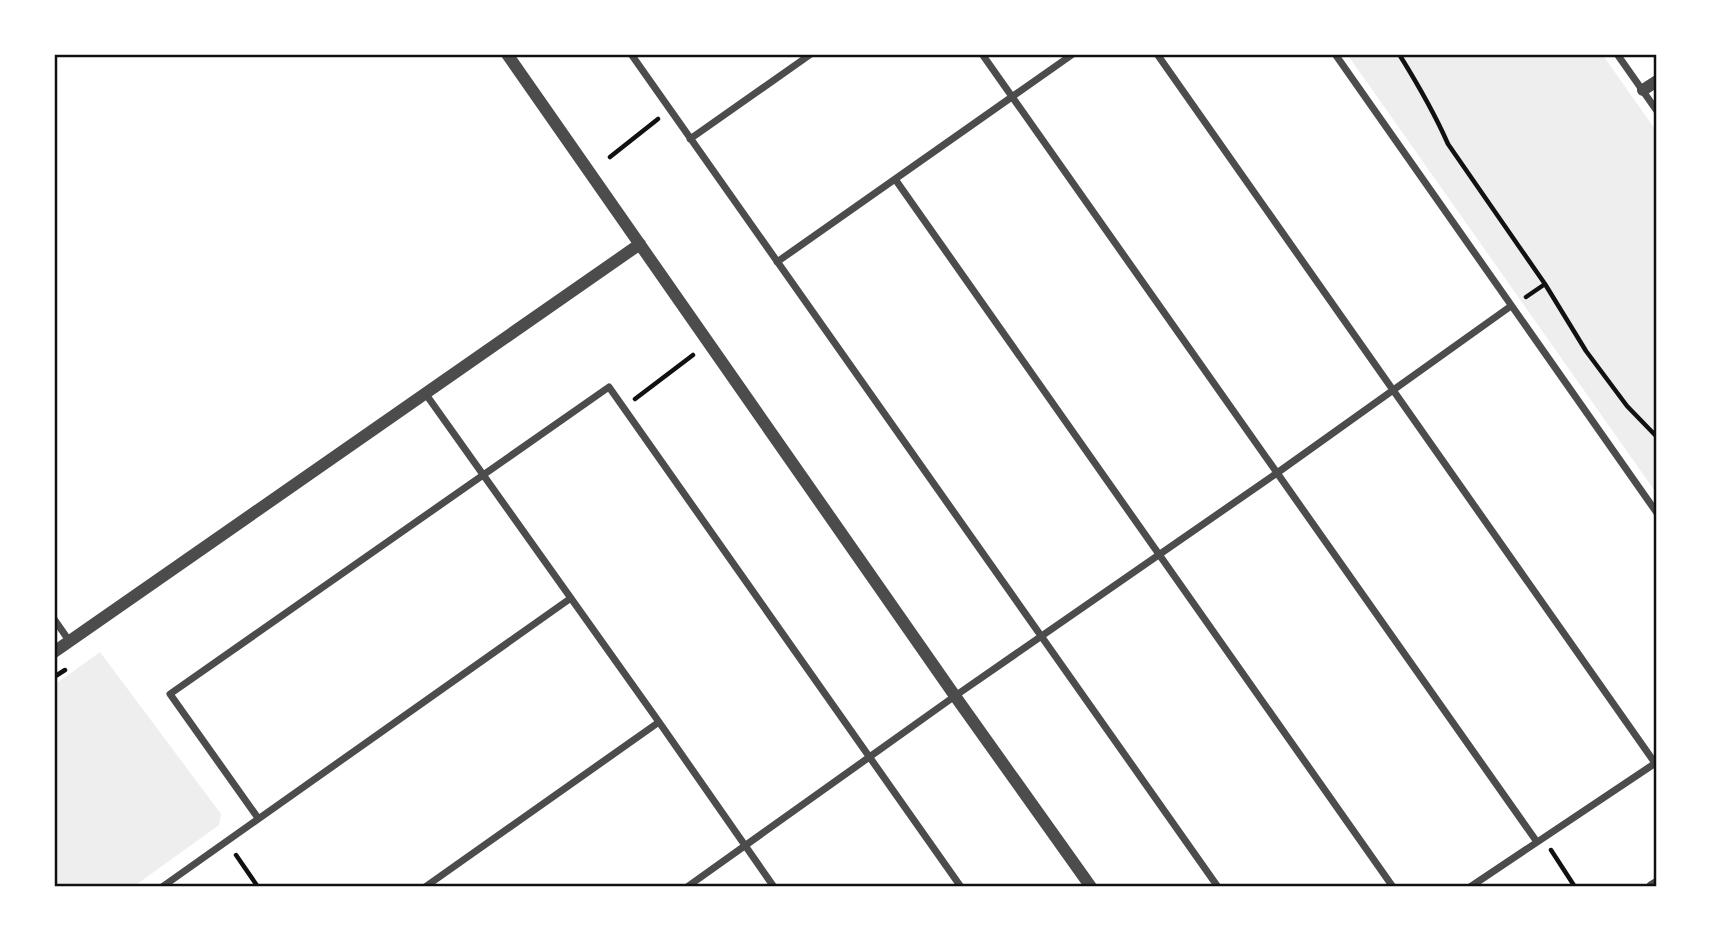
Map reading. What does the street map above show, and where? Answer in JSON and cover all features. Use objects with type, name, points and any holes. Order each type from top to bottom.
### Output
[{"type":"street","points":[[507,54],[1091,887]]},
{"type":"street","points":[[631,54],[1218,887]]},
{"type":"street","points":[[690,139],[811,54]]},
{"type":"street","points":[[982,54],[1277,473],[1540,839]]},
{"type":"street","points":[[777,262],[1073,54]]},
{"type":"street","points":[[1157,54],[1656,762],[1470,887]]},
{"type":"street","points":[[1335,54],[1657,513]]},
{"type":"street","points":[[1617,54],[1657,111]]},
{"type":"street","points":[[1643,90],[1657,81]]},
{"type":"street","points":[[895,179],[1393,887]]},
{"type":"street","points":[[54,652],[640,244]]},
{"type":"street","points":[[687,887],[1511,306]]},
{"type":"street","points":[[258,818],[170,694],[609,387],[961,887]]},
{"type":"street","points":[[425,393],[774,887]]},
{"type":"street","points":[[162,887],[571,598]]},
{"type":"street","points":[[54,619],[70,642]]},
{"type":"street","points":[[425,887],[659,722]]},
{"type":"path","points":[[1399,54],[1421,89],[1448,144],[1545,284],[1586,351],[1627,406],[1657,437]]},
{"type":"path","points":[[610,157],[670,110]]},
{"type":"path","points":[[1511,306],[1545,284]]},
{"type":"path","points":[[623,408],[693,355]]},
{"type":"path","points":[[1540,839],[1575,887]]},
{"type":"path","points":[[236,855],[258,887]]},
{"type":"shaded area","points":[[1347,54],[1602,54],[1657,132],[1657,494]]},
{"type":"shaded area","points":[[100,652],[221,814],[219,825],[133,887],[54,887],[54,685]]}]
